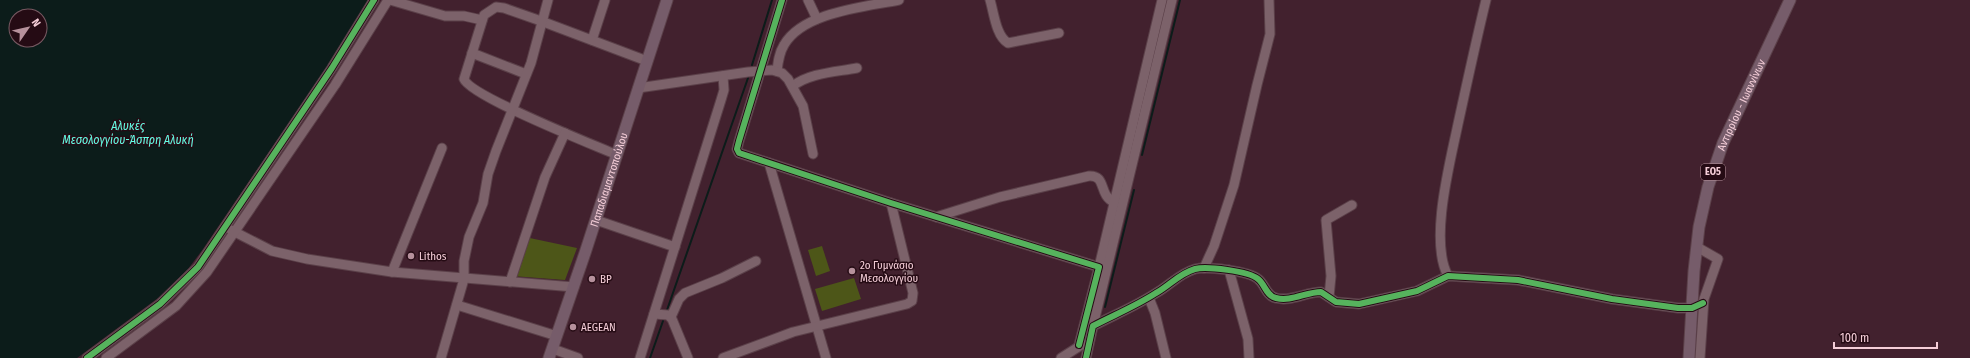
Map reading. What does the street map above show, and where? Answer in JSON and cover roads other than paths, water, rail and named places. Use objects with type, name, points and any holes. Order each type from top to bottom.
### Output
[{"type":"main road","name":"Παπαδιαμαντοπούλου","points":[[551,353],[574,287],[667,0]]},
{"type":"main road","name":"Αντιρρίου - Ιωαννίνων","points":[[1689,358],[1697,247],[1704,203],[1720,151],[1790,0]]},
{"type":"street","points":[[87,358],[154,308],[178,288],[198,267],[332,68],[374,0]]},
{"type":"street","points":[[106,358],[183,300],[207,272],[335,86],[389,0],[445,16],[464,16],[482,20]]},
{"type":"street","points":[[441,358],[464,279],[464,261],[469,237],[483,203],[490,169],[526,74],[548,0]]},
{"type":"street","points":[[592,40],[605,0]]},
{"type":"street","points":[[782,0],[762,72],[738,149],[743,155],[891,203],[1099,267]]},
{"type":"street","points":[[808,0],[817,19]]},
{"type":"street","points":[[777,71],[780,54],[785,42],[800,29],[817,19],[899,0]]},
{"type":"street","points":[[990,0],[999,31],[1004,40],[1008,43],[1059,33]]},
{"type":"street","points":[[1079,345],[1099,267],[1162,0]]},
{"type":"street","points":[[1086,358],[1172,0]]},
{"type":"street","points":[[1204,268],[1214,246],[1234,185],[1270,34],[1269,0]]},
{"type":"street","points":[[1448,276],[1443,267],[1441,256],[1443,203],[1465,91],[1486,0]]},
{"type":"street","points":[[617,155],[512,109],[466,83],[464,78],[482,20],[486,13],[496,7],[504,8],[647,61]]},
{"type":"street","points":[[472,53],[526,74]]},
{"type":"street","points":[[793,86],[798,82],[812,77],[856,68]]},
{"type":"street","points":[[638,88],[748,72],[777,71],[786,75],[804,110],[813,154]]},
{"type":"street","points":[[640,358],[724,90],[723,76]]},
{"type":"street","points":[[510,282],[547,172],[566,133]]},
{"type":"street","points":[[392,272],[442,148]]},
{"type":"street","points":[[769,163],[826,358]]},
{"type":"street","points":[[936,217],[1000,197],[1088,176],[1099,179],[1106,197],[1114,202]]},
{"type":"street","points":[[723,358],[750,354],[793,332],[906,304],[913,300],[891,203]]},
{"type":"street","points":[[1329,296],[1330,276],[1326,220],[1352,205]]},
{"type":"street","points":[[596,220],[675,247]]},
{"type":"street","points":[[226,227],[234,233],[272,251],[285,255],[392,272],[574,287]]},
{"type":"street","points":[[1697,247],[1718,259],[1705,293],[1703,303],[1700,358]]},
{"type":"street","points":[[670,317],[679,299],[683,295],[756,261]]},
{"type":"street","points":[[1093,326],[1149,298],[1188,272],[1204,268],[1229,270],[1255,277],[1260,280],[1268,293],[1276,298],[1286,298],[1317,292],[1329,296],[1334,301],[1341,303],[1359,304],[1417,291],[1430,287],[1448,276],[1518,280],[1612,299],[1692,308],[1703,303]]},
{"type":"street","points":[[1229,270],[1248,339],[1249,358]]},
{"type":"street","points":[[1149,298],[1155,313],[1166,358]]},
{"type":"street","points":[[457,305],[557,336]]},
{"type":"street","points":[[654,314],[670,317]]},
{"type":"street","points":[[670,317],[688,358]]},
{"type":"street","points":[[1061,358],[1079,345],[1090,341]]},
{"type":"street","points":[[551,353],[578,358]]},
{"type":"water","name":"Αλυκές Μεσολογγίου-Άσπρη Αλυκή","points":[[0,0],[368,0],[335,55],[188,269],[158,298],[77,358],[0,358]]},
{"type":"waterway","points":[[752,65],[772,0]]},
{"type":"waterway","points":[[1142,155],[1180,0]]},
{"type":"waterway","points":[[667,310],[748,78]]},
{"type":"waterway","points":[[1105,307],[1134,190]]},
{"type":"waterway","points":[[650,358],[663,321]]},
{"type":"place","name":"Lithos","points":[[411,256]]},
{"type":"place","name":"2ο Γυμνάσιο Μεσολογγίου","points":[[852,271]]},
{"type":"place","name":"BP","points":[[592,279]]},
{"type":"place","name":"AEGEAN","points":[[573,327]]}]
